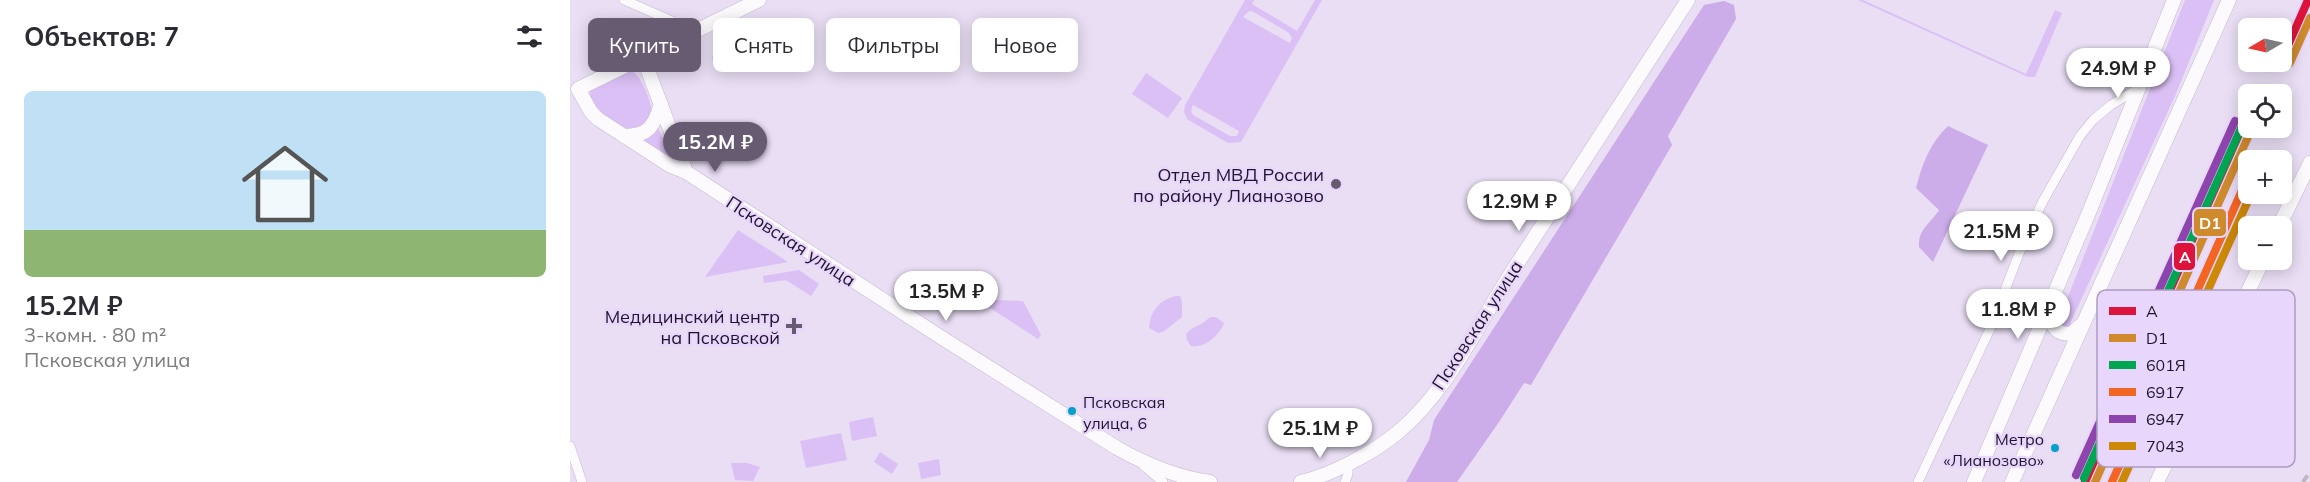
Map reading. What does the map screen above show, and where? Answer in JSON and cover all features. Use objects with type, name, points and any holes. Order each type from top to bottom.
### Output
[{"type":"street","points":[[624,0],[665,18]]},
{"type":"street","points":[[701,29],[759,0]]},
{"type":"street","name":"Псковская улица","points":[[1301,482],[1348,464],[1397,433],[1429,399],[1457,361],[1688,0]]},
{"type":"street","points":[[1974,482],[2051,302],[2174,0]]},
{"type":"street","points":[[2097,290],[2229,0]]},
{"type":"street","points":[[574,91],[613,72]]},
{"type":"street","points":[[649,72],[686,172]]},
{"type":"street","points":[[1918,482],[1989,331],[2024,241],[2043,201],[2080,136],[2093,120],[2110,105],[2139,88]]},
{"type":"street","name":"Псковская улица","points":[[574,91],[591,112],[624,136],[669,165],[686,172],[939,336],[1139,461],[1165,472],[1210,482]]},
{"type":"street","points":[[624,136],[636,136],[646,132],[656,122],[661,104]]},
{"type":"street","points":[[2284,216],[2310,163]]},
{"type":"street","points":[[2249,290],[2258,270]]},
{"type":"street","points":[[2012,482],[2097,290]]},
{"type":"street","points":[[2051,302],[2050,317],[2053,327],[2058,332],[2071,334],[2081,325]]},
{"type":"street","points":[[570,446],[582,482]]},
{"type":"street","points":[[1139,461],[1163,482]]},
{"type":"street","points":[[1345,482],[1348,464]]},
{"type":"street","points":[[2157,482],[2164,467]]},
{"type":"shaded area","points":[[1245,0],[1254,0],[1252,4],[1297,31],[1315,0],[1322,0],[1241,142],[1228,143],[1187,119],[1184,112],[1185,105]],"holes":[[[1252,11],[1289,33],[1292,38],[1290,43],[1243,17]],[[1193,105],[1239,131],[1237,136],[1230,136],[1193,115],[1191,111]]]},
{"type":"shaded area","points":[[1858,0],[1863,0],[2026,74],[2055,10],[2062,13],[2035,77],[2028,77]]},
{"type":"shaded area","points":[[2185,0],[2214,0],[2175,96],[2068,328],[2065,329],[2058,322]]},
{"type":"shaded area","points":[[1724,1],[1734,5],[1736,19],[1668,136],[1672,145],[1531,385],[1524,383],[1457,482],[1406,482],[1429,440],[1434,420],[1704,5]]},
{"type":"shaded area","points":[[627,72],[633,72],[646,91],[652,116],[644,127],[625,131],[595,108],[590,95],[591,88]]},
{"type":"shaded area","points":[[1146,73],[1182,98],[1168,118],[1132,94]]},
{"type":"shaded area","points":[[657,125],[670,156],[670,158],[639,140]]},
{"type":"shaded area","points":[[1948,126],[1988,145],[1933,262],[1919,247],[1919,241],[1923,231],[1939,210],[1916,188],[1928,154],[1936,139]]},
{"type":"shaded area","points":[[738,230],[788,262],[705,277]]},
{"type":"shaded area","points":[[799,270],[819,284],[811,296],[786,280],[764,283],[763,276]]},
{"type":"shaded area","points":[[1175,296],[1180,296],[1182,301],[1182,317],[1163,332],[1158,333],[1149,328],[1156,308]]},
{"type":"shaded area","points":[[990,300],[1023,301],[1041,335],[1038,339],[987,306]]},
{"type":"shaded area","points":[[1211,317],[1216,317],[1224,323],[1219,332],[1206,343],[1191,346],[1186,337],[1189,331]]},
{"type":"shaded area","points":[[873,417],[877,436],[852,441],[849,422]]},
{"type":"shaded area","points":[[841,433],[847,460],[806,468],[800,441]]},
{"type":"shaded area","points":[[880,452],[898,464],[892,474],[874,462]]},
{"type":"shaded area","points":[[939,459],[941,475],[921,479],[918,463]]},
{"type":"shaded area","points":[[731,463],[747,463],[760,467],[753,481],[735,480]]},
{"type":"railway","points":[[2303,482],[2310,472]]},
{"type":"transit line","name":"A","points":[[2292,36],[2308,0]]},
{"type":"transit line","name":"D1","points":[[2292,58],[2310,18]]},
{"type":"transit line","name":"6947","points":[[2159,290],[2235,121]]},
{"type":"transit line","name":"601Я","points":[[2168,290],[2238,135]]},
{"type":"transit line","name":"A","points":[[2170,290],[2238,137]]},
{"type":"transit line","name":"D1","points":[[2180,290],[2248,138]]},
{"type":"transit line","name":"6917","points":[[2198,290],[2238,199]]},
{"type":"transit line","name":"7043","points":[[2208,290],[2247,204]]},
{"type":"transit line","name":"6947","points":[[2076,475],[2097,428]]},
{"type":"transit line","name":"601Я","points":[[2084,478],[2097,449]]},
{"type":"transit line","name":"A","points":[[2085,482],[2097,455]]},
{"type":"transit line","name":"D1","points":[[2095,482],[2102,467]]},
{"type":"transit line","name":"6917","points":[[2112,482],[2119,467]]},
{"type":"transit line","name":"7043","points":[[2122,482],[2129,467]]},
{"type":"place","name":"Отдел МВД России по району Лианозово","points":[[1336,184]]},
{"type":"place","name":"Медицинский центр на Псковской","points":[[794,326]]},
{"type":"place","name":"Псковская улица, 6","points":[[1072,411]]},
{"type":"place","name":"Метро «Лианозово»","points":[[2055,448]]}]
